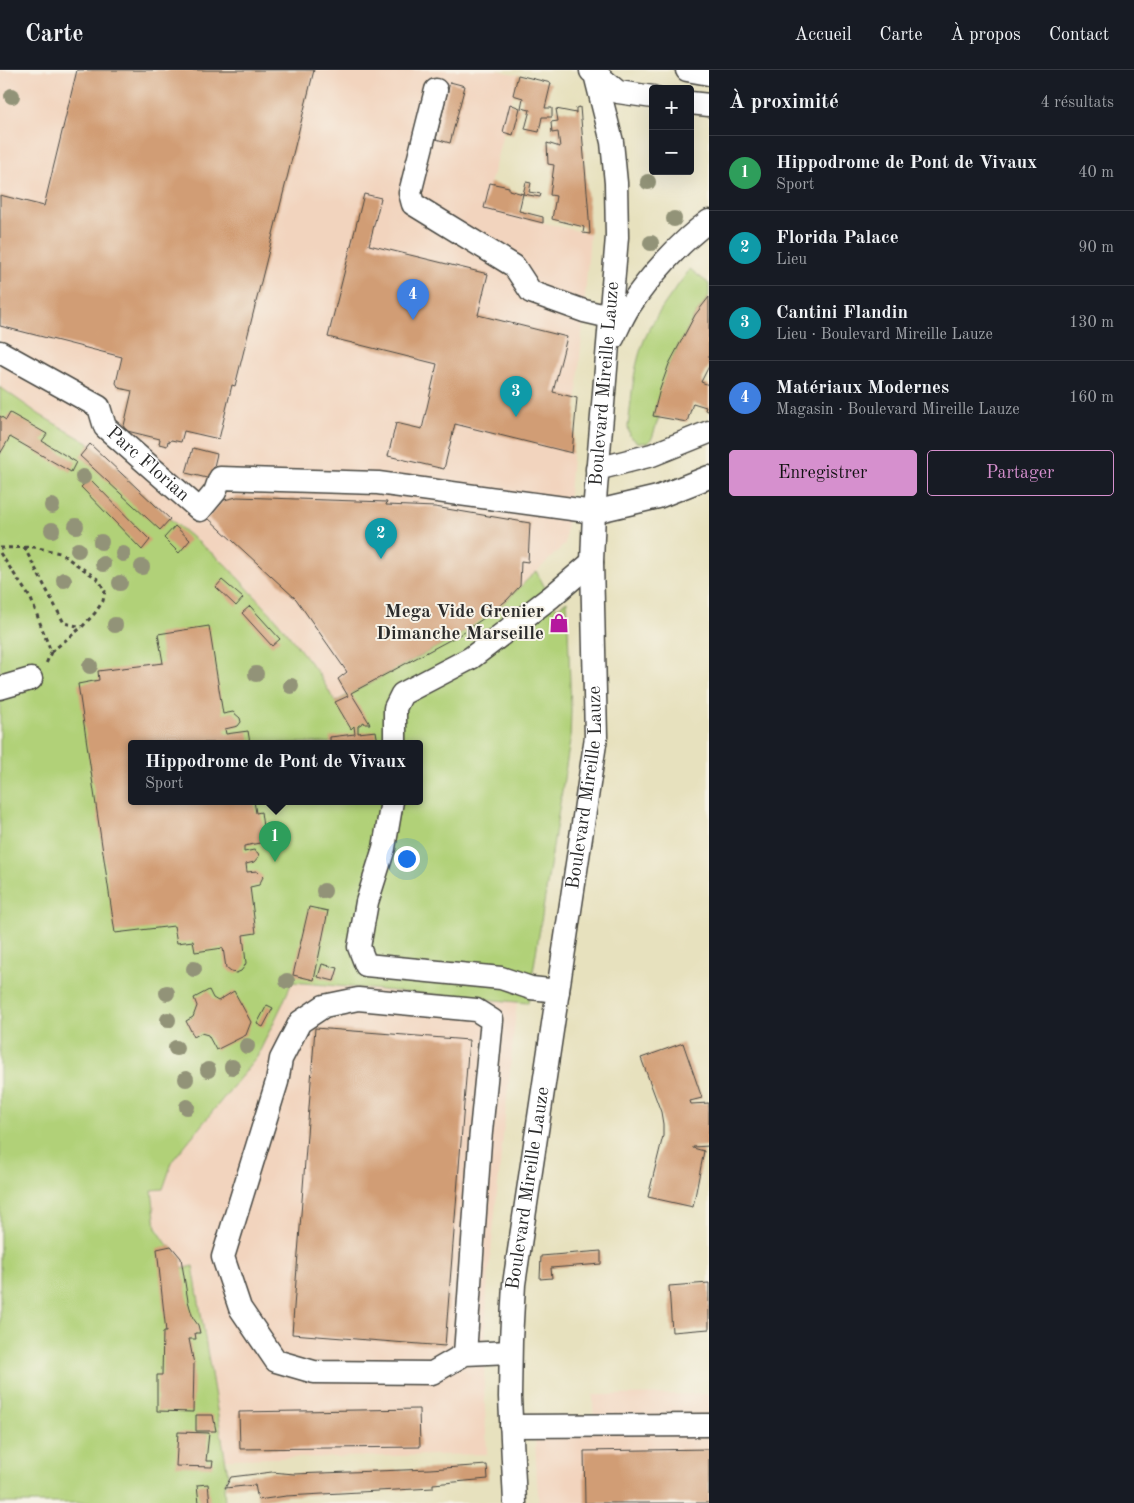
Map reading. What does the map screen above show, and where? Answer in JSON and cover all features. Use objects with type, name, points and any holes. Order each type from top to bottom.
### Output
[{"type":"street","points":[[592,70],[618,92],[649,96]]},
{"type":"street","name":"Boulevard Mireille Lauze","points":[[514,1503],[510,1352],[514,1284],[596,737],[592,562],[594,512],[617,237],[616,183],[612,142],[592,70]]},
{"type":"street","points":[[687,70],[709,74]]},
{"type":"street","points":[[436,90],[410,194],[413,204],[514,266],[531,292],[584,311],[610,317]]},
{"type":"street","points":[[694,103],[709,105]]},
{"type":"street","points":[[608,348],[635,299],[672,254],[709,221]]},
{"type":"street","name":"Parc Florian","points":[[0,352],[99,408],[105,427],[200,510],[216,492],[220,478],[378,483],[594,512]]},
{"type":"street","points":[[597,469],[652,455],[709,432]]},
{"type":"street","points":[[594,512],[658,497],[709,477]]},
{"type":"street","points":[[396,740],[395,708],[402,694],[471,658],[551,597],[592,562]]},
{"type":"street","points":[[0,688],[30,679]]},
{"type":"street","points":[[391,805],[384,848],[368,902],[359,947],[366,965],[501,978],[531,988],[558,990]]},
{"type":"street","points":[[465,1354],[480,1142],[492,1020],[476,1010],[358,999],[324,1006],[300,1022],[281,1058],[277,1082],[222,1257],[240,1308],[276,1361],[314,1372],[432,1373],[465,1354],[510,1352]]},
{"type":"street","points":[[511,1426],[709,1425]]},
{"type":"path","points":[[0,548],[34,547],[60,553],[99,580],[104,591],[103,601],[94,614],[82,627],[51,652],[44,672],[30,679]]},
{"type":"path","points":[[24,548],[64,624],[82,627]]},
{"type":"path","points":[[0,552],[31,599],[51,652]]},
{"type":"shaded area","points":[[0,70],[497,70],[518,75],[484,208],[590,234],[565,544],[507,600],[459,635],[335,702],[319,674],[276,619],[191,538],[40,415],[0,387]]},
{"type":"shaded area","points":[[292,982],[517,1002],[487,1290],[484,1385],[487,1454],[225,1459],[193,1267],[182,1270],[158,1228],[156,1228],[151,1190],[163,1188],[173,1160],[257,1057]]},
{"type":"shaded area","points":[[709,1394],[709,1503],[539,1503],[535,1437],[594,1432],[593,1395]]},
{"type":"green space","points":[[690,269],[709,284],[709,297],[695,315],[669,364],[653,416],[659,417],[652,438],[647,443],[637,442],[630,436],[628,427],[638,359],[647,335],[659,312]]},
{"type":"green space","points":[[0,387],[40,415],[90,444],[170,519],[225,564],[276,619],[319,674],[335,702],[459,635],[507,600],[536,571],[556,608],[567,601],[571,710],[570,741],[528,1003],[292,982],[257,1057],[173,1160],[163,1189],[152,1190],[156,1228],[169,1247],[171,1246],[181,1258],[182,1269],[193,1266],[228,1475],[224,1487],[225,1503],[0,1503]]},
{"type":"building","points":[[77,70],[314,70],[235,386],[232,385],[219,439],[184,431],[181,442],[171,440],[170,442],[168,441],[167,446],[159,444],[160,439],[123,430],[132,391],[119,388],[116,383],[122,357],[0,326],[0,195],[44,206]]},
{"type":"building","points":[[518,75],[551,83],[545,108],[552,108],[552,117],[542,117],[539,132],[525,129],[530,110],[521,108],[523,98],[513,95]]},
{"type":"building","points":[[450,82],[465,86],[450,143],[436,139]]},
{"type":"building","points":[[510,104],[520,108],[513,135],[503,132]]},
{"type":"building","points":[[580,107],[590,234],[583,233],[584,227],[552,219],[556,196],[550,195],[554,165],[548,164],[547,143],[560,147],[558,132],[552,133],[551,122],[558,121],[556,109],[576,113],[576,108]]},
{"type":"building","points":[[526,182],[531,183],[529,192],[541,194],[540,197],[523,194]]},
{"type":"building","points":[[490,183],[509,187],[509,190],[523,194],[519,211],[543,217],[543,223],[484,208]]},
{"type":"building","points":[[364,194],[381,198],[369,245],[488,274],[478,315],[567,337],[553,392],[577,398],[572,453],[455,424],[444,469],[388,456],[396,423],[422,429],[437,364],[328,337]]},
{"type":"building","points":[[709,297],[709,366],[701,382],[709,385],[709,412],[705,410],[706,407],[693,403],[687,422],[653,416],[669,364],[695,315]]},
{"type":"building","points":[[10,413],[47,434],[42,441],[76,462],[71,472],[10,437],[0,454],[0,416],[6,420]]},
{"type":"building","points":[[90,444],[170,519],[160,530],[80,456]]},
{"type":"building","points":[[193,448],[217,454],[211,479],[186,473]]},
{"type":"building","points":[[90,479],[150,540],[142,550],[81,487]]},
{"type":"building","points":[[237,497],[387,502],[386,505],[435,507],[530,523],[528,562],[521,561],[520,586],[507,600],[484,618],[459,635],[351,693],[370,724],[365,724],[364,722],[358,726],[358,733],[376,731],[378,740],[330,740],[330,737],[355,734],[354,726],[351,729],[335,702],[348,696],[338,679],[347,672],[296,599],[208,518],[224,500]]},
{"type":"building","points":[[175,526],[190,540],[179,553],[164,538]]},
{"type":"building","points":[[222,580],[243,598],[236,606],[216,587]]},
{"type":"building","points":[[250,606],[280,639],[272,646],[242,613]]},
{"type":"building","points":[[209,626],[223,714],[233,712],[240,718],[241,722],[238,726],[225,729],[226,734],[248,731],[250,740],[128,740],[128,805],[255,805],[256,813],[261,812],[265,842],[244,846],[244,852],[254,850],[259,856],[254,862],[246,864],[247,872],[257,871],[263,877],[259,885],[250,887],[256,933],[243,935],[246,963],[241,971],[236,973],[226,968],[223,948],[195,952],[193,941],[177,943],[174,926],[115,933],[78,684],[99,680],[98,671],[163,663],[158,634]]},
{"type":"building","points":[[309,907],[328,911],[314,980],[293,975]]},
{"type":"building","points":[[322,964],[338,968],[334,981],[318,977]]},
{"type":"building","points":[[209,990],[213,998],[218,1001],[234,991],[251,1022],[246,1035],[216,1050],[208,1035],[201,1033],[194,1037],[186,1021],[193,1017],[197,1006],[194,998]]},
{"type":"building","points":[[267,1005],[273,1008],[263,1027],[257,1024]]},
{"type":"building","points":[[315,1028],[469,1040],[445,1346],[292,1334]]},
{"type":"building","points":[[683,1043],[702,1098],[690,1101],[691,1104],[709,1103],[709,1146],[693,1147],[704,1151],[693,1207],[648,1197],[663,1136],[663,1124],[661,1112],[641,1058]]},
{"type":"building","points":[[171,1246],[181,1258],[188,1301],[200,1333],[195,1333],[196,1339],[189,1339],[194,1364],[193,1412],[157,1411],[157,1375],[162,1375],[163,1332],[166,1332],[157,1249]]},
{"type":"building","points":[[601,1251],[601,1264],[551,1268],[552,1278],[540,1279],[541,1256]]},
{"type":"building","points":[[709,1283],[709,1329],[672,1332],[669,1286]]},
{"type":"building","points":[[419,1409],[420,1447],[240,1449],[239,1412]]},
{"type":"building","points":[[196,1415],[213,1415],[216,1431],[196,1431]]},
{"type":"building","points":[[178,1432],[209,1433],[206,1461],[213,1461],[212,1467],[176,1466]]},
{"type":"building","points":[[709,1449],[709,1503],[585,1503],[584,1451]]},
{"type":"building","points":[[487,1465],[488,1479],[433,1484],[433,1488],[286,1496],[258,1500],[255,1485],[225,1488],[231,1477],[272,1472],[294,1474]]},
{"type":"building","points":[[208,1484],[210,1503],[199,1503],[197,1485]]},
{"type":"place","name":"Matériaux Modernes","points":[[413,320]]},
{"type":"place","name":"Cantini Flandin","points":[[516,417]]},
{"type":"place","name":"Florida Palace","points":[[381,559]]},
{"type":"place","name":"Mega Vide Grenier Dimanche Marseille","points":[[559,623]]},
{"type":"place","name":"Hippodrome de Pont de Vivaux","points":[[275,862]]}]
